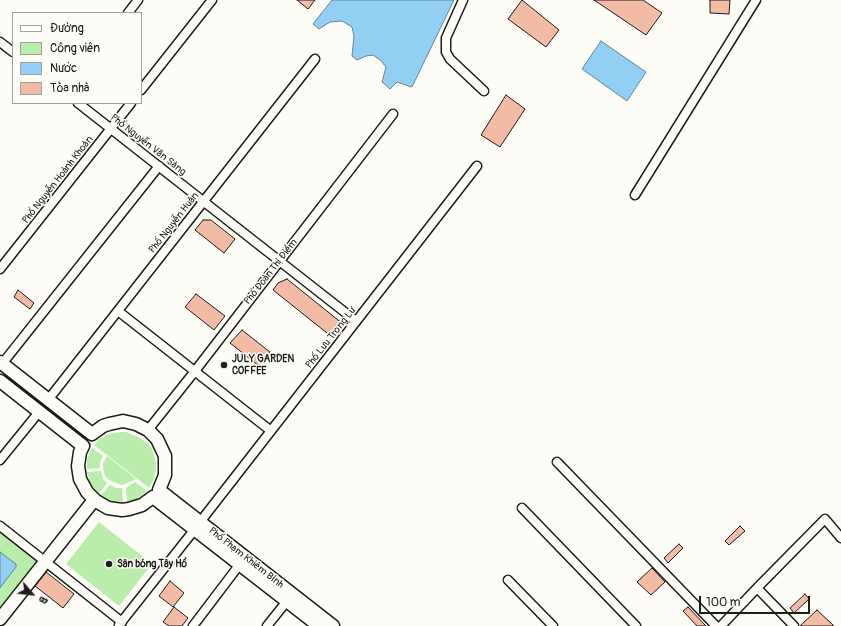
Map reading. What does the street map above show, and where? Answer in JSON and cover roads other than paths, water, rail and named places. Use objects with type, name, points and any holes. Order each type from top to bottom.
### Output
[{"type":"street","points":[[129,12],[138,0]]},
{"type":"street","points":[[142,89],[212,0]]},
{"type":"street","points":[[463,0],[446,38],[446,52],[450,59],[484,92]]},
{"type":"street","points":[[635,195],[756,0]]},
{"type":"street","points":[[0,42],[12,51]]},
{"type":"street","name":"Phố Nguyễn Huân","points":[[48,400],[315,59]]},
{"type":"street","name":"Phố Nguyễn Văn Sảng","points":[[79,104],[356,321]]},
{"type":"street","name":"Phố Nguyễn Hoành Khoản","points":[[0,269],[130,104]]},
{"type":"street","name":"Phố Đoàn Thị Điểm","points":[[148,430],[393,114]]},
{"type":"street","points":[[0,381],[83,446],[79,459],[79,473],[83,486],[94,500],[108,508],[122,510],[142,505],[156,493],[165,475],[165,456],[157,439],[148,430],[136,424],[123,421],[109,424],[92,434],[1,363],[158,166]]},
{"type":"street","name":"Phố Lưu Trọng Lư","points":[[120,624],[477,166]]},
{"type":"street","points":[[118,311],[271,431]]},
{"type":"street","points":[[0,460],[39,412]]},
{"type":"street","points":[[557,462],[716,626]]},
{"type":"street","name":"Phố Phạm Khiêm Bính","points":[[156,493],[333,626]]},
{"type":"street","points":[[0,619],[94,500]]},
{"type":"street","points":[[522,508],[636,626]]},
{"type":"street","points":[[721,626],[825,519],[841,538]]},
{"type":"street","name":"Phố Phạm Khiêm Bính","points":[[197,525],[240,564],[319,626]]},
{"type":"street","points":[[0,526],[120,624]]},
{"type":"street","points":[[192,626],[240,564]]},
{"type":"street","points":[[508,580],[553,626]]},
{"type":"street","points":[[757,588],[794,626]]},
{"type":"street","points":[[267,626],[287,601]]},
{"type":"water","points":[[332,0],[454,0],[412,87],[397,82],[390,89],[382,82],[386,67],[380,60],[373,55],[357,60],[352,56],[354,36],[352,27],[342,21],[330,22],[319,29],[313,24]]},
{"type":"water","points":[[601,41],[646,72],[627,101],[582,69]]},
{"type":"water","points":[[0,552],[16,564],[16,567],[0,588]]},
{"type":"place","name":"JULY GARDEN COFFEE","points":[[224,365]]},
{"type":"place","name":"Sân bóng Tây Hồ","points":[[109,564]]}]
